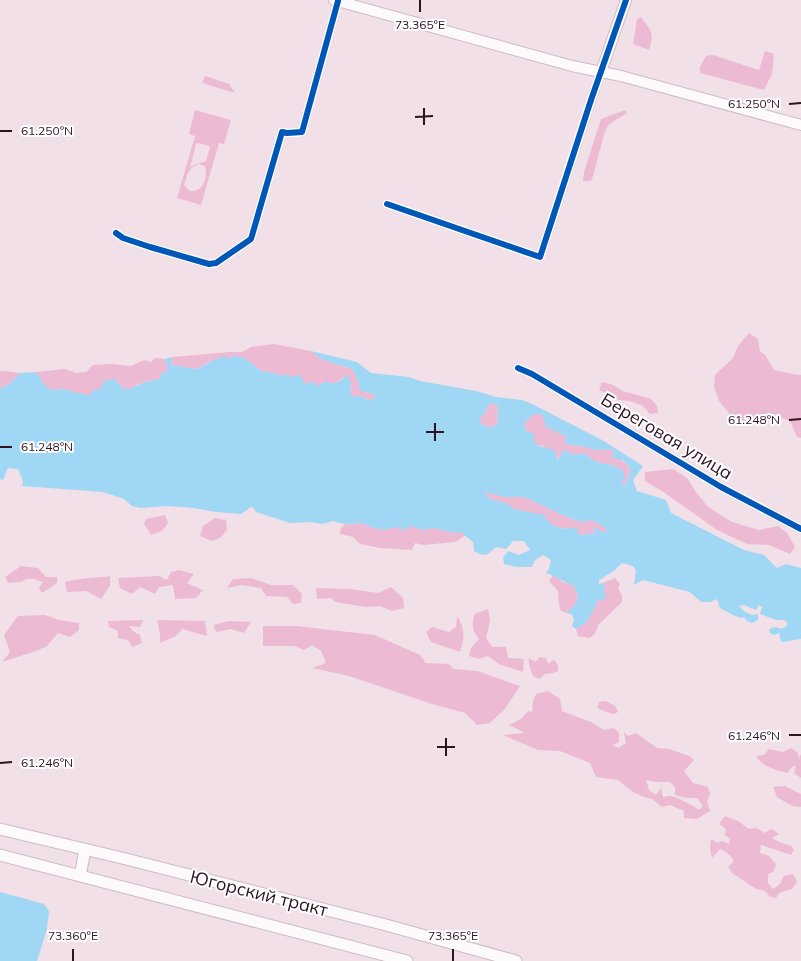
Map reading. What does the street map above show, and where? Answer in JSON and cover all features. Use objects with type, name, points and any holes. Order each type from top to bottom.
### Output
[{"type":"main road","points":[[336,0],[562,63],[621,76],[801,125]]},
{"type":"main road","points":[[601,72],[626,0]]},
{"type":"main road","name":"Югорский тракт","points":[[0,829],[386,925],[516,961]]},
{"type":"main road","points":[[80,876],[85,850]]},
{"type":"main road","name":"Югорский тракт","points":[[0,855],[407,961]]},
{"type":"street","points":[[116,233],[123,238],[209,264],[216,263],[251,239],[282,132],[302,132],[336,0]]},
{"type":"street","points":[[386,204],[540,257],[601,72]]},
{"type":"street","name":"Береговая улица","points":[[518,368],[532,374],[721,487],[801,529]]},
{"type":"shaded area","points":[[641,17],[652,36],[649,50],[633,44],[637,19]]},
{"type":"shaded area","points":[[765,51],[774,54],[772,74],[764,90],[700,73],[700,67],[706,56],[713,55],[759,70]]},
{"type":"shaded area","points":[[205,76],[229,84],[235,93],[202,83]]},
{"type":"shaded area","points":[[195,110],[231,120],[224,144],[219,143],[201,205],[177,198],[195,136],[189,134]],"holes":[[[199,143],[210,147],[206,161],[190,168],[196,144]],[[199,164],[205,166],[206,175],[204,183],[198,189],[190,191],[184,185],[186,178],[188,172]]]},
{"type":"shaded area","points":[[625,110],[627,113],[608,125],[591,181],[583,181],[584,172],[601,119]]},
{"type":"shaded area","points":[[749,333],[758,339],[760,351],[765,355],[774,370],[801,375],[801,438],[797,437],[790,421],[769,413],[735,425],[719,401],[714,387],[715,375],[733,358],[738,346]]},
{"type":"shaded area","points":[[274,344],[311,351],[321,359],[352,369],[358,380],[360,390],[376,396],[370,401],[361,396],[354,398],[350,392],[351,382],[343,377],[336,382],[323,382],[318,386],[305,384],[290,377],[261,371],[243,357],[209,362],[197,369],[171,365],[172,357],[242,352],[251,347]]},
{"type":"shaded area","points":[[155,358],[165,359],[167,364],[167,372],[160,379],[144,382],[130,389],[124,389],[114,379],[88,396],[62,389],[52,390],[43,384],[41,378],[35,372],[65,369],[76,373],[86,372],[93,365],[131,366],[144,360],[151,362]]},
{"type":"shaded area","points":[[0,371],[20,373],[8,385],[0,388]]},
{"type":"shaded area","points":[[602,382],[611,384],[623,391],[651,399],[657,406],[658,413],[650,414],[643,406],[630,401],[619,400],[599,390]]},
{"type":"shaded area","points":[[489,404],[497,404],[498,409],[498,423],[491,428],[481,424],[479,419],[485,413]]},
{"type":"shaded area","points":[[535,414],[542,414],[560,432],[567,436],[565,444],[595,450],[611,449],[631,469],[627,482],[624,485],[619,482],[614,466],[594,461],[585,453],[560,459],[543,446],[536,445],[524,425]]},
{"type":"shaded area","points":[[673,469],[687,478],[708,507],[732,522],[759,530],[778,526],[787,533],[795,547],[790,554],[769,545],[747,544],[717,530],[645,481],[645,472]]},
{"type":"shaded area","points":[[484,492],[506,497],[524,497],[582,522],[592,519],[606,528],[606,532],[593,529],[596,533],[578,535],[571,529],[556,527],[536,515],[516,510],[506,503],[490,499]]},
{"type":"shaded area","points":[[165,515],[168,523],[162,531],[151,535],[144,524],[146,519]]},
{"type":"shaded area","points":[[215,518],[226,520],[227,530],[220,538],[212,541],[200,536],[203,526]]},
{"type":"shaded area","points":[[362,523],[385,530],[411,525],[423,530],[434,528],[454,533],[461,532],[466,535],[455,542],[424,545],[415,543],[412,550],[380,548],[360,544],[353,537],[340,534],[341,528],[345,524]]},
{"type":"shaded area","points":[[21,566],[38,568],[46,577],[57,577],[57,583],[42,593],[39,588],[43,582],[34,579],[8,583],[5,577]]},
{"type":"shaded area","points":[[179,570],[194,574],[187,583],[203,590],[196,598],[175,599],[173,585],[159,587],[155,594],[140,587],[132,594],[120,588],[118,578],[159,576],[167,580],[171,572]]},
{"type":"shaded area","points":[[553,575],[563,582],[573,585],[578,594],[576,604],[566,613],[561,611],[558,591],[549,581]]},
{"type":"shaded area","points":[[110,576],[110,586],[101,599],[86,591],[67,592],[65,582]]},
{"type":"shaded area","points":[[251,578],[271,585],[293,585],[302,594],[301,603],[293,604],[287,597],[266,596],[261,588],[241,585],[227,588],[233,579]]},
{"type":"shaded area","points":[[615,578],[620,584],[618,589],[622,595],[622,602],[599,624],[594,635],[589,638],[578,636],[576,629],[587,622],[604,589],[605,582]]},
{"type":"shaded area","points":[[391,587],[403,598],[404,608],[392,611],[380,606],[365,607],[335,602],[331,598],[317,599],[316,588],[350,589],[378,593]]},
{"type":"shaded area","points":[[488,609],[490,621],[486,638],[492,647],[506,647],[508,658],[524,659],[523,672],[499,664],[488,656],[479,659],[469,656],[471,648],[479,639],[473,627],[475,614]]},
{"type":"shaded area","points":[[45,615],[59,620],[79,623],[79,630],[70,637],[58,633],[47,646],[2,662],[10,652],[4,635],[18,616]]},
{"type":"shaded area","points":[[457,616],[462,625],[463,633],[460,652],[431,642],[426,632],[432,627],[449,632],[456,627]]},
{"type":"shaded area","points":[[143,620],[140,627],[129,626],[140,635],[142,643],[132,647],[128,640],[118,638],[118,631],[109,627],[108,621]]},
{"type":"shaded area","points":[[157,620],[205,621],[207,636],[182,629],[176,636],[160,643]]},
{"type":"shaded area","points":[[229,621],[251,622],[244,633],[231,629],[216,632],[213,625]]},
{"type":"shaded area","points":[[263,626],[296,626],[375,635],[420,655],[426,663],[449,664],[454,669],[477,671],[520,686],[504,710],[490,723],[477,725],[465,713],[349,676],[312,668],[326,663],[321,651],[312,645],[304,650],[294,646],[263,646]]},
{"type":"shaded area","points":[[540,657],[546,658],[548,664],[554,660],[558,665],[558,671],[545,674],[539,679],[533,676],[529,665],[529,658],[535,662]]},
{"type":"shaded area","points":[[548,691],[560,699],[562,711],[591,722],[604,730],[614,728],[619,733],[619,742],[612,745],[619,748],[626,743],[624,732],[628,736],[636,733],[657,748],[669,749],[689,756],[694,760],[684,771],[693,783],[708,787],[710,794],[707,801],[710,811],[697,819],[684,818],[684,811],[670,805],[662,807],[652,799],[633,792],[618,780],[596,777],[590,763],[560,751],[538,750],[503,735],[525,733],[509,725],[522,718],[528,711],[532,712],[536,694]],"holes":[[[646,780],[670,782],[675,787],[675,795],[697,798],[703,806],[699,810],[673,797],[663,797],[661,788],[656,795],[649,790]]]},
{"type":"shaded area","points":[[606,701],[615,706],[618,712],[614,714],[597,708],[599,702]]},
{"type":"shaded area","points":[[791,748],[798,753],[799,758],[801,754],[801,778],[794,773],[796,765],[787,773],[762,763],[756,756],[764,755],[769,749],[783,752]]},
{"type":"shaded area","points":[[785,786],[801,794],[801,807],[792,806],[777,797],[773,787]]},
{"type":"shaded area","points":[[725,816],[738,821],[749,829],[757,828],[764,833],[772,829],[779,834],[772,838],[791,846],[794,850],[791,855],[761,845],[760,853],[769,856],[776,864],[773,872],[768,874],[768,883],[773,889],[780,884],[784,876],[793,874],[797,882],[792,889],[779,893],[776,898],[770,897],[765,891],[756,889],[732,873],[728,867],[734,861],[724,851],[720,849],[712,858],[710,849],[711,839],[718,843],[722,841],[729,844],[730,839],[725,835],[726,829],[719,824]]},
{"type":"water","points":[[311,351],[357,362],[371,373],[409,377],[496,397],[522,400],[602,440],[643,466],[633,480],[637,491],[666,500],[671,513],[744,550],[764,555],[777,568],[786,564],[801,568],[801,639],[781,642],[779,633],[774,635],[769,630],[775,627],[781,629],[787,626],[787,622],[760,614],[762,607],[759,605],[756,610],[744,605],[739,606],[745,612],[758,615],[758,620],[752,623],[744,617],[735,616],[720,608],[717,599],[710,602],[701,602],[690,592],[643,580],[634,585],[636,571],[633,566],[622,563],[614,571],[599,580],[599,584],[605,582],[606,598],[598,601],[587,622],[576,629],[572,626],[574,620],[572,614],[566,613],[576,604],[578,594],[573,585],[546,573],[551,560],[543,555],[535,560],[532,567],[517,567],[504,564],[503,558],[508,551],[519,555],[530,550],[524,541],[513,541],[506,549],[496,547],[488,554],[482,555],[474,551],[473,542],[461,532],[454,533],[434,528],[423,530],[411,526],[404,530],[395,527],[385,530],[362,523],[345,524],[333,521],[322,524],[311,522],[290,523],[256,512],[251,507],[241,514],[167,506],[140,508],[132,506],[124,499],[103,492],[22,486],[23,481],[18,469],[8,468],[3,480],[0,479],[0,388],[8,385],[20,373],[35,372],[41,378],[43,384],[52,390],[62,389],[88,396],[94,390],[101,389],[104,380],[114,379],[124,389],[130,389],[144,382],[160,379],[161,373],[167,372],[165,359],[172,357],[171,365],[197,369],[218,358],[225,356],[230,359],[235,355],[243,357],[261,371],[282,376],[288,374],[290,377],[300,375],[305,384],[314,381],[315,385],[318,386],[326,382],[335,383],[347,375],[351,382],[350,392],[354,397],[361,396],[370,401],[376,396],[360,390],[358,380],[352,369],[321,359]],"holes":[[[489,404],[497,404],[498,409],[498,423],[491,428],[481,424],[479,419],[485,413]],[[535,414],[542,414],[546,427],[566,436],[565,444],[595,450],[611,449],[614,452],[612,458],[623,460],[631,469],[627,482],[624,485],[620,483],[625,480],[619,468],[599,463],[585,453],[575,455],[563,450],[559,459],[554,450],[536,445],[534,433],[527,432],[524,425]],[[484,492],[506,497],[524,497],[572,519],[582,522],[592,520],[606,528],[606,532],[592,528],[596,533],[578,535],[577,527],[566,529],[558,527],[551,524],[544,514],[516,510],[506,503],[490,499]]]},
{"type":"water","points":[[0,892],[44,904],[49,911],[47,929],[37,961],[0,961]]},
{"type":"cycle path","points":[[387,204],[540,257],[626,0]]},
{"type":"cycle path","points":[[116,233],[123,238],[209,264],[216,263],[251,239],[282,132],[302,132],[338,1]]},
{"type":"cycle path","points":[[518,368],[532,374],[721,487],[801,529]]}]
